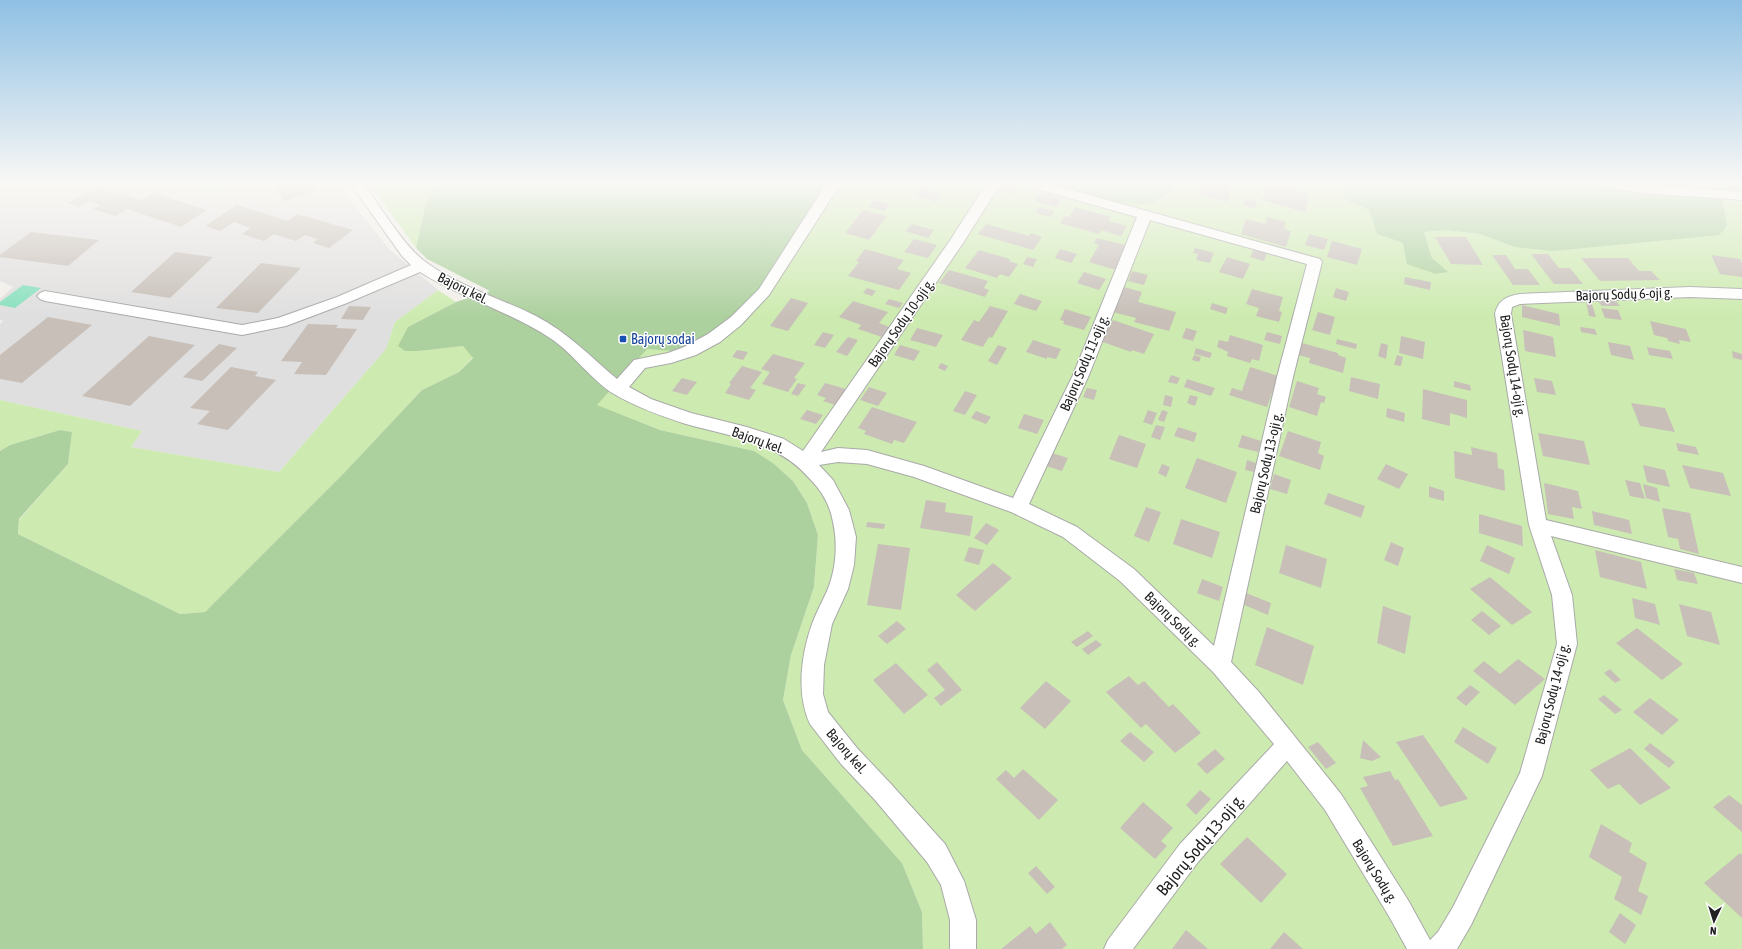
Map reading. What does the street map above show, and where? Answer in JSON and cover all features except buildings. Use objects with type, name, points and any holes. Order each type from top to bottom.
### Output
[{"type":"street","name":"Bajorų kel.","points":[[388,227],[407,253],[421,266],[440,278],[531,320],[557,335],[618,389],[645,403],[688,418],[747,433],[778,444],[806,461],[827,485],[840,510],[846,537],[844,565],[838,589],[822,624],[813,664],[812,694],[818,717],[849,756],[884,792],[936,853],[952,881],[963,920],[963,949]]},
{"type":"street","points":[[618,389],[640,364],[671,358],[690,351],[714,338],[736,321],[764,292],[806,227]]},
{"type":"street","name":"Bajorų Sodų 10-oji g.","points":[[806,461],[966,227]]},
{"type":"street","name":"Bajorų Sodų 11-oji g.","points":[[1018,507],[1081,375],[1139,227]]},
{"type":"street","name":"Bajorų Sodų 13-oji g.","points":[[1189,227],[1315,262],[1286,378],[1220,665]]},
{"type":"street","points":[[44,296],[242,330],[281,322],[342,300],[421,266]]},
{"type":"street","name":"Bajorų Sodų 6-oji g.","points":[[1507,302],[1520,298],[1690,292],[1742,294]]},
{"type":"street","name":"Bajorų Sodų 14-oji g.","points":[[1439,949],[1447,941],[1462,916],[1531,776],[1567,644],[1562,595],[1538,525],[1503,314],[1504,307],[1507,302]]},
{"type":"street","name":"Bajorų Sodų g.","points":[[806,461],[838,455],[867,457],[918,472],[1018,507],[1070,532],[1127,575],[1220,665],[1251,699],[1288,744],[1333,802],[1399,909],[1421,949]]},
{"type":"street","points":[[1538,525],[1742,575]]},
{"type":"street","name":"Bajorų Sodų 13-oji g.","points":[[1117,949],[1189,853],[1288,744]]},
{"type":"shaded area","points":[[0,227],[372,227],[389,249],[438,290],[395,322],[386,349],[279,472],[130,447],[142,431],[0,400],[0,324],[3,321],[0,320],[0,299],[13,287],[0,281]]},
{"type":"green space","points":[[401,227],[421,227],[416,248]]},
{"type":"green space","points":[[421,227],[799,227],[758,291],[732,318],[711,334],[694,343],[673,351],[647,349],[597,405],[660,430],[754,451],[773,463],[793,481],[807,503],[818,535],[814,587],[791,655],[783,700],[802,750],[902,863],[922,912],[923,949],[0,949],[0,451],[10,445],[60,430],[72,432],[68,464],[19,519],[18,534],[180,614],[205,612],[344,473],[422,390],[459,372],[473,358],[463,346],[419,351],[405,351],[398,346],[408,327],[456,302],[490,291],[427,259],[416,248]]},
{"type":"green space","points":[[792,227],[1375,227],[1377,234],[1403,243],[1437,274],[1447,272],[1432,258],[1424,232],[1446,230],[1480,234],[1515,247],[1566,227],[1742,227],[1742,949],[923,949],[922,912],[902,863],[802,750],[783,700],[791,655],[814,587],[818,535],[807,503],[793,481],[773,463],[754,451],[660,430],[596,405],[647,348],[673,351]]},
{"type":"green space","points":[[1375,227],[1726,227],[1719,235],[1553,251],[1515,247],[1480,234],[1446,230],[1424,232],[1432,258],[1448,272],[1436,274],[1407,264],[1403,243],[1377,234]]},
{"type":"green space","points":[[23,285],[41,288],[15,308],[0,305],[0,302]]},
{"type":"green space","points":[[438,290],[456,302],[408,327],[419,351],[463,346],[473,357],[459,372],[422,390],[344,473],[205,612],[180,614],[18,534],[19,520],[68,464],[72,432],[60,430],[10,445],[0,451],[0,400],[142,431],[131,447],[279,472],[386,349],[395,322]]},
{"type":"place","name":"Bajorų sodai","points":[[623,339]]}]
